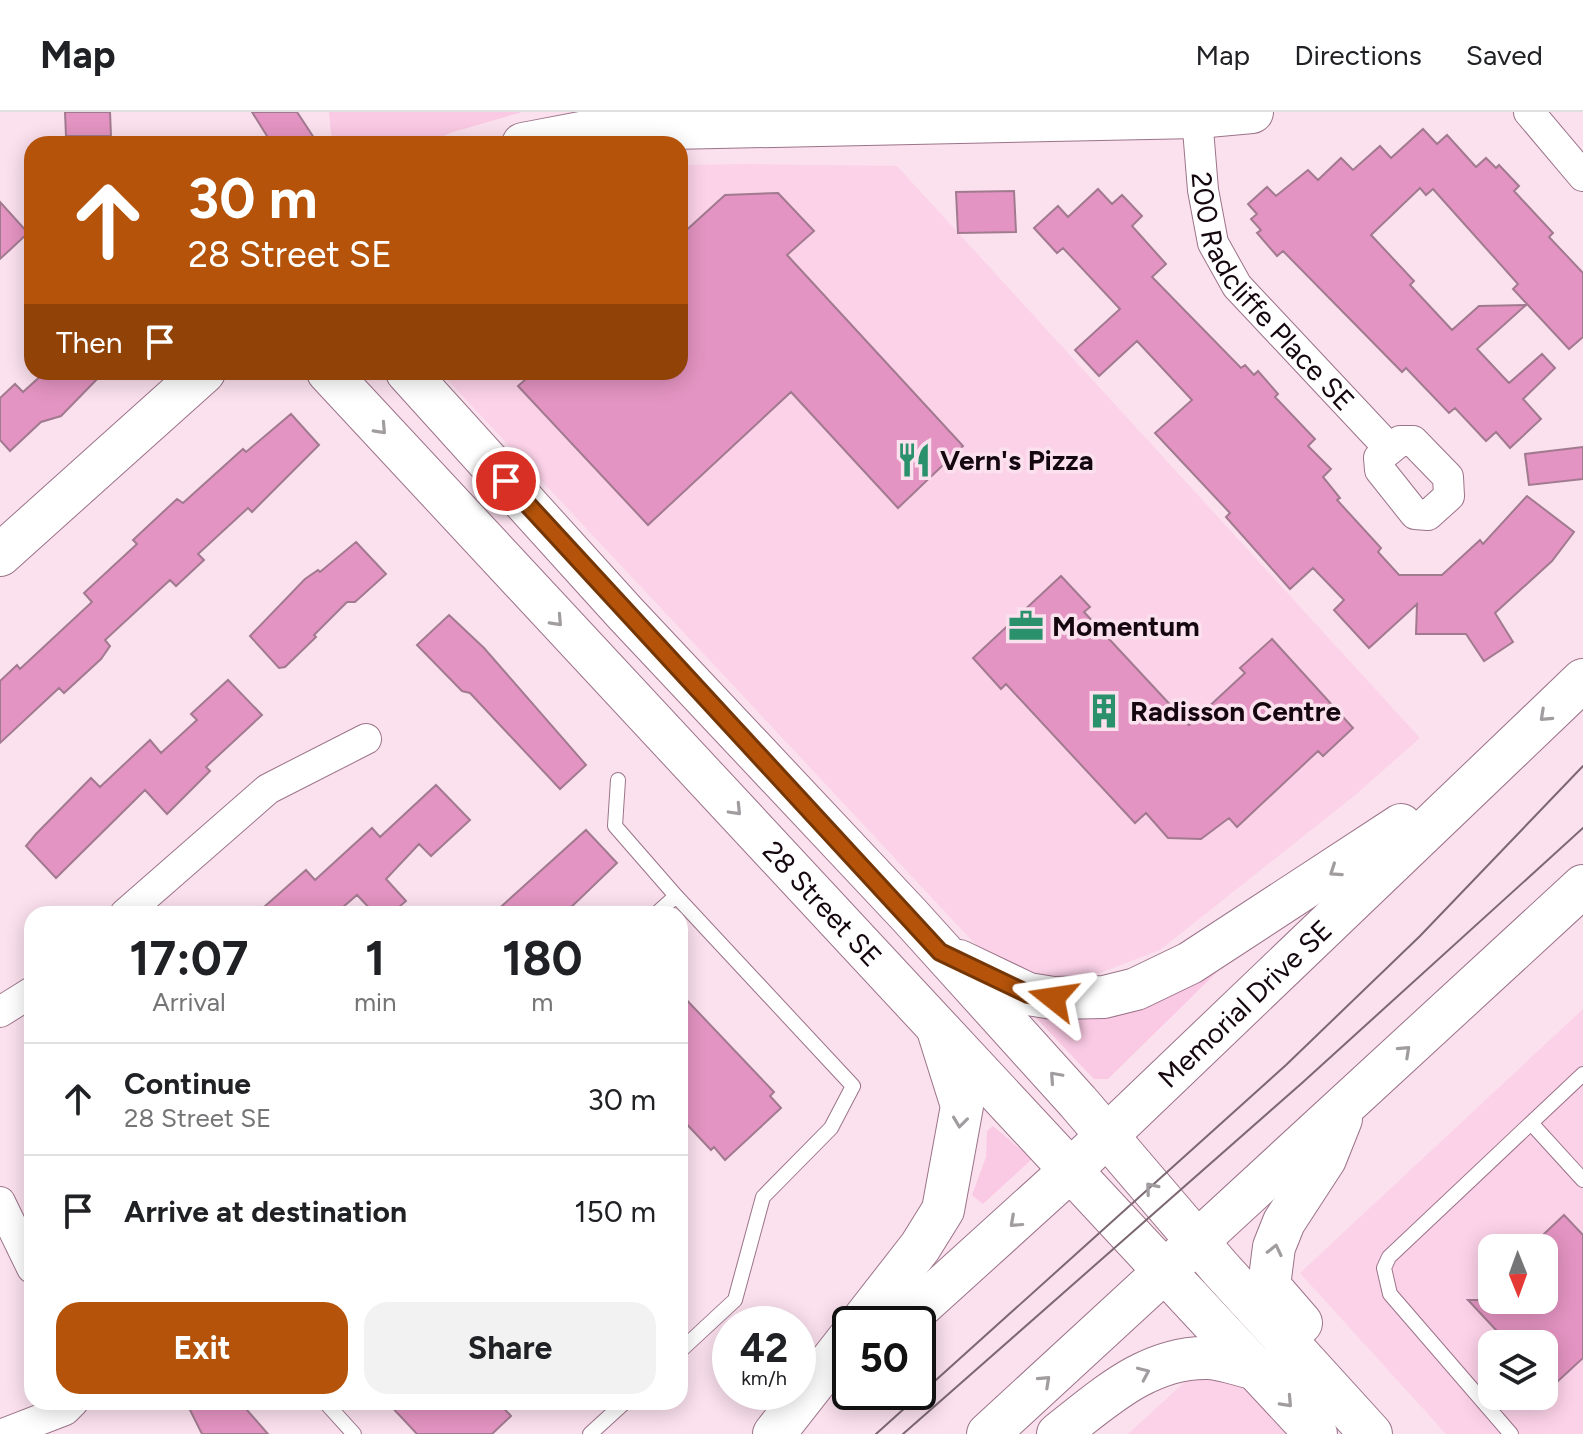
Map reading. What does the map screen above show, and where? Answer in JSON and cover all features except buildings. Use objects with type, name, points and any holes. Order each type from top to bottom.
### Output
[{"type":"street","points":[[565,136],[625,129],[1197,117],[1252,112]]},
{"type":"street","points":[[1529,112],[1583,176]]},
{"type":"street","name":"200 Radcliffe Place SE","points":[[1197,117],[1203,190],[1213,243],[1237,286],[1388,447]]},
{"type":"street","points":[[0,555],[195,380]]},
{"type":"street","name":"28 Street SE","points":[[335,380],[583,650],[935,1020],[1316,1434]]},
{"type":"street","name":"28 Street SE","points":[[414,380],[940,952],[1371,1434]]},
{"type":"street","name":"Memorial Drive SE","points":[[921,1306],[1107,1136],[1583,680]]},
{"type":"street","points":[[134,906],[268,789],[366,739]]},
{"type":"street","points":[[940,952],[1028,994],[1079,999],[1136,989],[1190,963],[1332,873],[1440,797],[1471,785]]},
{"type":"street","points":[[988,1434],[1583,886]]},
{"type":"street","points":[[0,1012],[24,997]]},
{"type":"street","points":[[874,1306],[920,1247],[943,1210],[962,1106],[935,1020]]},
{"type":"street","points":[[1348,1104],[1325,1159],[1284,1222],[1274,1247],[1269,1286],[1359,1393],[1371,1434]]},
{"type":"street","points":[[0,1202],[24,1252]]},
{"type":"street","points":[[1058,1434],[1124,1383],[1173,1360],[1211,1358],[1257,1369]]},
{"type":"street","points":[[776,1434],[832,1361]]},
{"type":"street","points":[[776,1434],[832,1386]]},
{"type":"street","points":[[3,1434],[65,1410]]},
{"type":"lane","points":[[618,780],[615,826],[685,906]]},
{"type":"lane","points":[[665,906],[676,896]]},
{"type":"lane","points":[[688,909],[853,1086],[831,1128],[763,1197],[735,1300],[688,1344]]},
{"type":"lane","points":[[1511,1434],[1390,1294],[1384,1268],[1389,1257],[1583,1074]]},
{"type":"lane","points":[[1531,1123],[1583,1180]]},
{"type":"lane","points":[[332,1410],[354,1434]]},
{"type":"lane","points":[[590,1434],[616,1410]]},
{"type":"shaded area","points":[[329,112],[522,112],[444,136],[331,136]]},
{"type":"shaded area","points":[[688,165],[897,166],[1420,738],[1354,796],[1160,950],[1097,974],[1063,979],[1017,973],[991,961],[447,380],[688,380]]},
{"type":"shaded area","points":[[1213,966],[1218,971],[1108,1079],[1094,1079],[1036,1018]]},
{"type":"shaded area","points":[[1583,1009],[1583,1434],[1446,1434],[1300,1273]]},
{"type":"shaded area","points":[[993,1126],[1032,1159],[983,1204],[972,1195],[986,1157],[987,1131]]},
{"type":"shaded area","points":[[1211,1358],[1316,1434],[1128,1434]]},
{"type":"tram line","points":[[876,1434],[1286,1065],[1420,936],[1583,766]]},
{"type":"tram line","points":[[903,1434],[1302,1083],[1583,828]]},
{"type":"place","name":"Vern's Pizza","points":[[914,460]]},
{"type":"place","name":"Momentum","points":[[1026,626]]},
{"type":"place","name":"Radisson Centre","points":[[1104,711]]},
{"type":"route","points":[[506,481],[940,952],[1028,994],[1053,998]]}]
